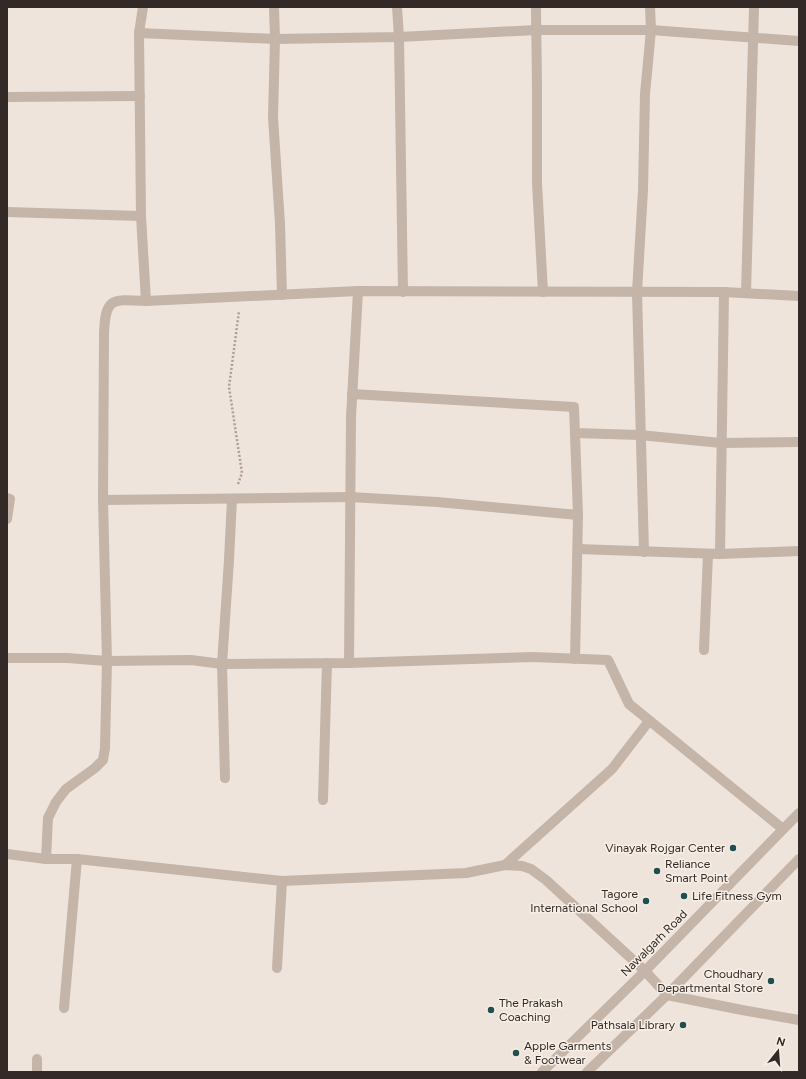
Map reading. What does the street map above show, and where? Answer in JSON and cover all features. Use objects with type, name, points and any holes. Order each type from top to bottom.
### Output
[{"type":"street","points":[[143,7],[139,33],[141,216],[146,301]]},
{"type":"street","points":[[274,7],[275,39],[273,117],[280,224],[282,295]]},
{"type":"street","points":[[397,7],[399,37],[403,292]]},
{"type":"street","points":[[536,7],[538,88],[537,183],[543,292]]},
{"type":"street","points":[[644,552],[636,292],[643,190],[644,94],[651,30],[650,7]]},
{"type":"street","points":[[746,293],[754,7]]},
{"type":"street","points":[[139,33],[275,39],[399,37],[536,30],[651,30],[752,36],[799,41]]},
{"type":"street","points":[[7,97],[140,96]]},
{"type":"street","points":[[7,212],[141,216]]},
{"type":"street","points":[[46,859],[48,818],[56,802],[66,789],[95,768],[103,760],[105,748],[107,661],[103,500],[104,319],[107,308],[113,302],[122,300],[146,301],[358,291],[724,292],[799,296]]},
{"type":"street","points":[[349,663],[352,394],[358,291]]},
{"type":"street","points":[[720,554],[724,292]]},
{"type":"street","points":[[352,394],[574,407],[578,515],[575,659]]},
{"type":"street","points":[[575,433],[640,435],[721,444],[799,442]]},
{"type":"street","points":[[103,500],[350,497],[437,502],[578,515]]},
{"type":"street","points":[[7,498],[10,499],[7,518]]},
{"type":"street","points":[[225,778],[222,664],[232,499]]},
{"type":"street","points":[[578,549],[708,554],[799,551]]},
{"type":"street","points":[[704,650],[708,554]]},
{"type":"street","points":[[7,658],[67,658],[107,661],[191,660],[222,664],[349,663],[533,657],[608,660],[629,704],[783,829]]},
{"type":"street","points":[[323,800],[327,663]]},
{"type":"street","points":[[505,866],[612,769],[649,721]]},
{"type":"street","name":"Nawalgarh Road","points":[[542,1072],[645,971],[799,813]]},
{"type":"street","points":[[7,854],[46,859],[77,859],[282,881],[466,873],[505,866],[522,866],[531,869],[546,880],[645,971],[667,995],[799,1020]]},
{"type":"street","points":[[64,1008],[77,859]]},
{"type":"street","points":[[587,1072],[667,995],[799,859]]},
{"type":"street","points":[[277,968],[282,881]]},
{"type":"street","points":[[37,1059],[37,1072]]},
{"type":"path","points":[[232,499],[242,473],[229,387],[241,296]]},
{"type":"place","name":"Vinayak Rojgar Center","points":[[733,848]]},
{"type":"place","name":"Reliance Smart Point","points":[[657,871]]},
{"type":"place","name":"Life Fitness Gym","points":[[684,896]]},
{"type":"place","name":"Tagore International School","points":[[646,901]]},
{"type":"place","name":"Choudhary Departmental Store","points":[[771,981]]},
{"type":"place","name":"The Prakash Coaching","points":[[491,1010]]},
{"type":"place","name":"Pathsala Library","points":[[683,1025]]},
{"type":"place","name":"Apple Garments & Footwear","points":[[516,1053]]}]
